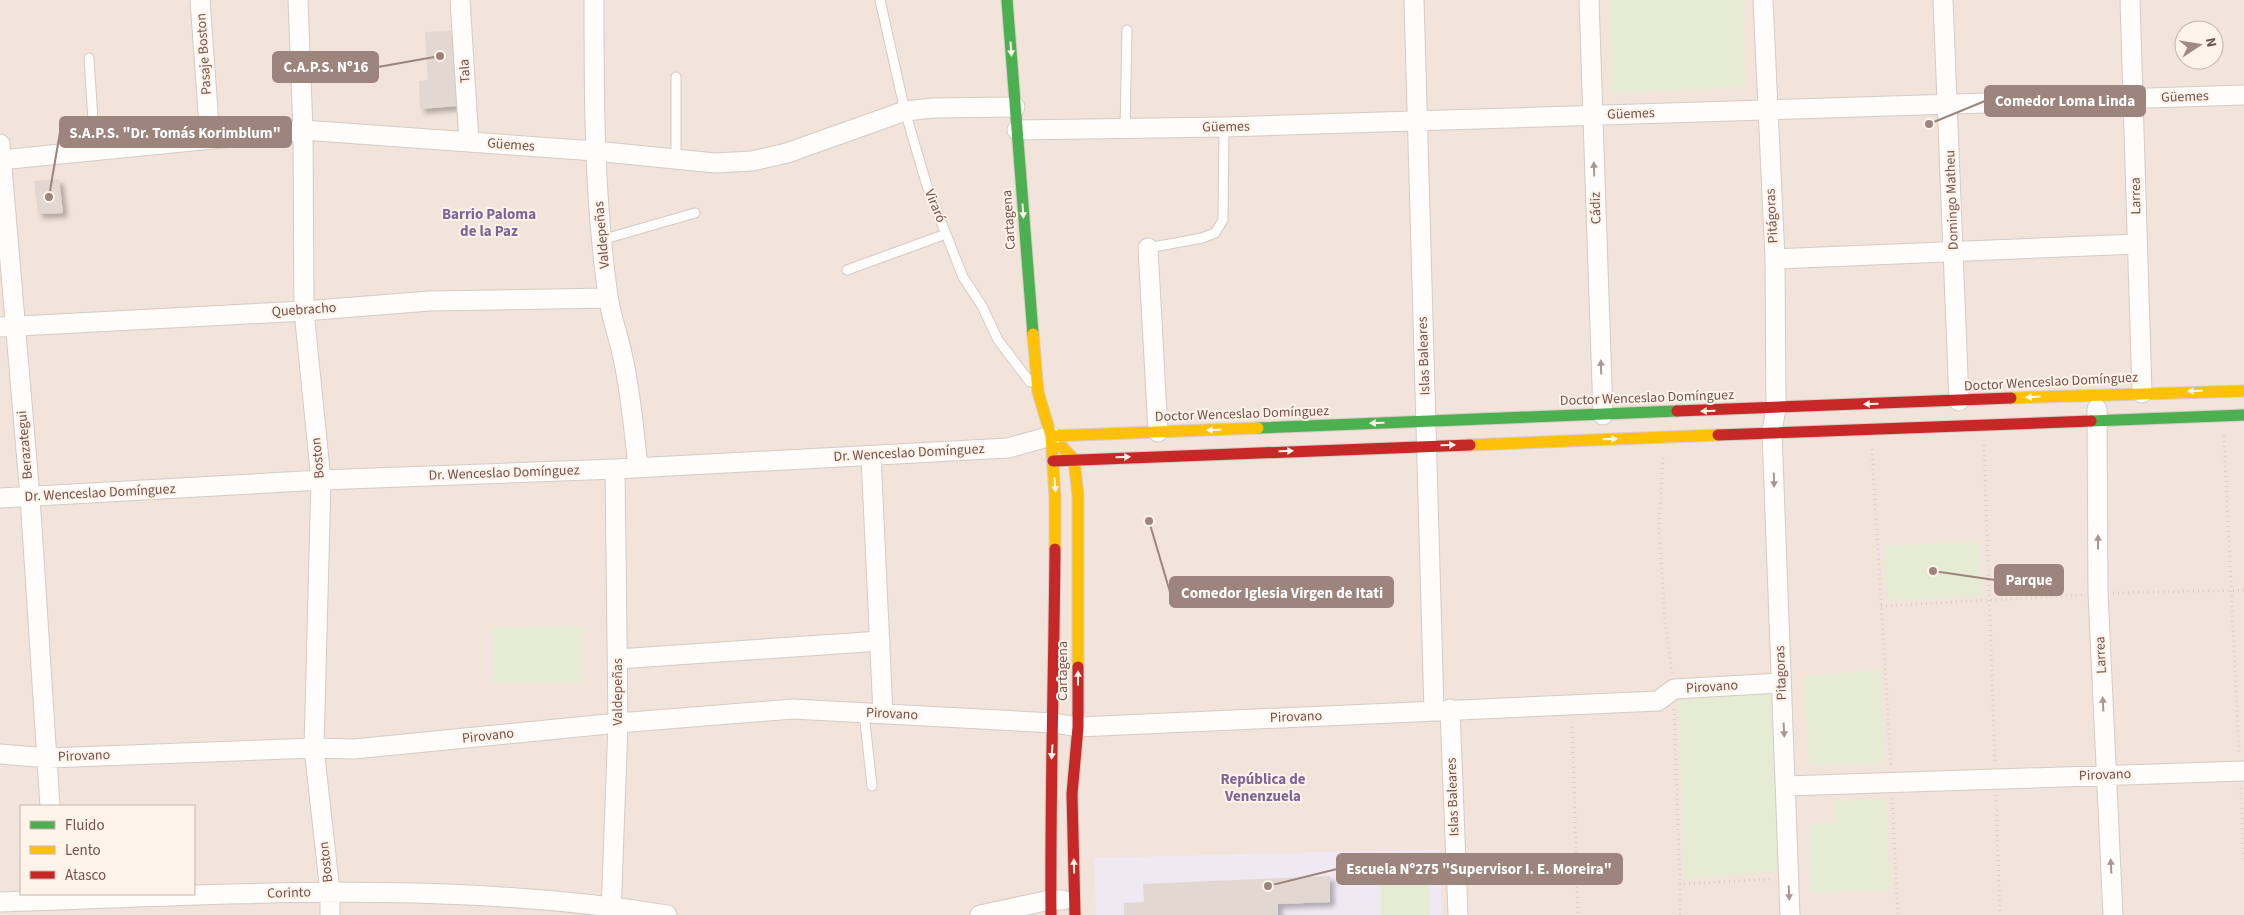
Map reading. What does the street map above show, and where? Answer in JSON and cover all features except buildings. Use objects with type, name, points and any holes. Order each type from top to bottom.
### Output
[{"type":"main road","name":"Cartagena","points":[[1007,0],[1038,392],[1051,436],[1055,496],[1054,723],[1050,792],[1050,908]]},
{"type":"main road","name":"Doctor Wenceslao Domínguez","points":[[1051,436],[1959,401],[2142,392],[2244,391]]},
{"type":"main road","points":[[1053,461],[2244,415]]},
{"type":"main road","name":"Cartagena","points":[[1051,436],[1074,459],[1078,496],[1078,726],[1072,794],[1075,907]]},
{"type":"street","name":"Pasaje Boston","points":[[200,0],[210,138]]},
{"type":"street","name":"Boston","points":[[298,0],[303,130],[304,311],[321,480],[314,748],[330,892],[330,915]]},
{"type":"street","name":"Tala","points":[[460,0],[469,142]]},
{"type":"street","name":"Valdepeñas","points":[[594,0],[595,151],[601,240],[608,298],[623,357],[632,406],[638,467]]},
{"type":"street","name":"Islas Baleares","points":[[1414,0],[1426,446],[1442,710],[1458,915]]},
{"type":"street","name":"Cádiz","points":[[1589,0],[1603,415]]},
{"type":"street","name":"Pitágoras","points":[[1763,0],[1774,259],[1776,408],[1772,432]]},
{"type":"street","name":"Domingo Matheu","points":[[1943,0],[1959,401]]},
{"type":"street","name":"Larrea","points":[[2130,0],[2142,392]]},
{"type":"street","name":"Güemes","points":[[1017,130],[1224,128],[2244,95]]},
{"type":"street","name":"Güemes","points":[[0,154],[95,151],[303,130],[595,151],[715,163],[752,161],[787,153],[905,112],[934,108],[1015,107]]},
{"type":"street","name":"Berazategui","points":[[0,154],[8,327],[30,497],[50,805]]},
{"type":"street","points":[[1774,259],[1954,250],[2137,244]]},
{"type":"street","points":[[1148,248],[1158,432]]},
{"type":"street","name":"Quebracho","points":[[8,327],[304,311],[428,301],[608,298]]},
{"type":"street","name":"Larrea","points":[[2096,394],[2098,594],[2114,915]]},
{"type":"street","name":"Pitagoras","points":[[1772,432],[1790,915]]},
{"type":"street","name":"Dr. Wenceslao Domínguez","points":[[0,498],[321,480],[615,469],[1008,448],[1051,436]]},
{"type":"street","name":"Dr. Wenceslao Domínguez","points":[[1008,448],[1053,461]]},
{"type":"street","points":[[871,456],[884,714]]},
{"type":"street","name":"Valdepeñas","points":[[611,910],[618,723],[615,469]]},
{"type":"street","points":[[618,659],[880,641]]},
{"type":"street","name":"Pirovano","points":[[0,754],[48,758],[314,748],[354,749],[618,723],[793,710],[1054,723],[1078,726],[1658,701],[1674,689],[1781,682]]},
{"type":"street","name":"Pirovano","points":[[1786,786],[2242,771]]},
{"type":"street","name":"Corinto","points":[[0,902],[54,903],[330,892],[533,899],[611,910],[667,915]]},
{"type":"street","points":[[980,915],[1075,907]]},
{"type":"lane","name":"Viraró","points":[[880,0],[905,112],[927,186],[963,277],[982,306],[998,340],[1038,392]]},
{"type":"lane","points":[[1125,129],[1127,30]]},
{"type":"lane","points":[[89,58],[95,151]]},
{"type":"lane","points":[[676,77],[676,159]]},
{"type":"lane","points":[[1148,248],[1202,238],[1215,232],[1223,220],[1224,128]]},
{"type":"lane","points":[[601,240],[695,213]]},
{"type":"lane","points":[[847,270],[946,234]]},
{"type":"lane","points":[[864,713],[872,786]]},
{"type":"path","points":[[2223,416],[2230,590],[2242,771],[2244,860]]},
{"type":"path","points":[[1983,424],[1991,601],[2000,915]]},
{"type":"path","points":[[1871,428],[1898,915]]},
{"type":"path","points":[[1664,437],[1659,525],[1665,621],[1674,689],[1680,915]]},
{"type":"path","points":[[1881,606],[2098,594],[2244,590]]},
{"type":"path","points":[[1571,704],[1578,915]]},
{"type":"path","points":[[1680,884],[1788,878]]},
{"type":"shaded area","points":[[0,0],[2244,0],[2244,915],[0,915]]},
{"type":"shaded area","points":[[1440,849],[1442,915],[1096,915],[1094,858]]},
{"type":"green space","points":[[1609,0],[1743,0],[1745,87],[1612,93]]},
{"type":"green space","points":[[1979,541],[1982,596],[1887,601],[1884,546]]},
{"type":"green space","points":[[583,626],[584,682],[492,683],[491,627]]},
{"type":"green space","points":[[1881,670],[1884,763],[1809,765],[1804,676]]},
{"type":"green space","points":[[1777,692],[1781,871],[1684,879],[1678,700]]},
{"type":"green space","points":[[1886,799],[1890,890],[1809,892],[1809,825],[1835,823],[1834,801]]},
{"type":"green space","points":[[1429,860],[1430,915],[1381,915],[1380,861]]},
{"type":"traffic: fast","points":[[1007,0],[1033,334]]},
{"type":"traffic: fast","points":[[1258,428],[1677,411]]},
{"type":"traffic: fast","points":[[2091,421],[2244,415]]},
{"type":"traffic: slow","points":[[1033,334],[1038,392],[1051,436],[1055,496],[1055,549]]},
{"type":"traffic: slow","points":[[2011,398],[2244,391]]},
{"type":"traffic: slow","points":[[1051,436],[1258,428]]},
{"type":"traffic: slow","points":[[1470,445],[1718,435]]},
{"type":"traffic: slow","points":[[1062,447],[1074,459],[1078,496],[1078,667]]},
{"type":"traffic: jam","points":[[1677,411],[2011,398]]},
{"type":"traffic: jam","points":[[1718,435],[2091,421]]},
{"type":"traffic: jam","points":[[1053,461],[1470,445]]},
{"type":"traffic: jam","points":[[1051,915],[1055,549]]},
{"type":"traffic: jam","points":[[1075,915],[1072,794],[1078,727],[1078,667]]},
{"type":"place","name":"C.A.P.S. Nº16","points":[[440,56]]},
{"type":"place","name":"Comedor Loma Linda","points":[[1929,124]]},
{"type":"place","name":"S.A.P.S. \"Dr. Tomás Korimblum\"","points":[[49,197]]},
{"type":"place","name":"Comedor Iglesia Virgen de Itati","points":[[1149,521]]},
{"type":"place","name":"Parque","points":[[1933,571]]},
{"type":"place","name":"Escuela Nº275 \"Supervisor I. E. Moreira\"","points":[[1268,886]]},
{"type":"district","name":"Barrio Paloma de la Paz","points":[[489,222]]},
{"type":"district","name":"República de Venenzuela","points":[[1263,788]]}]
